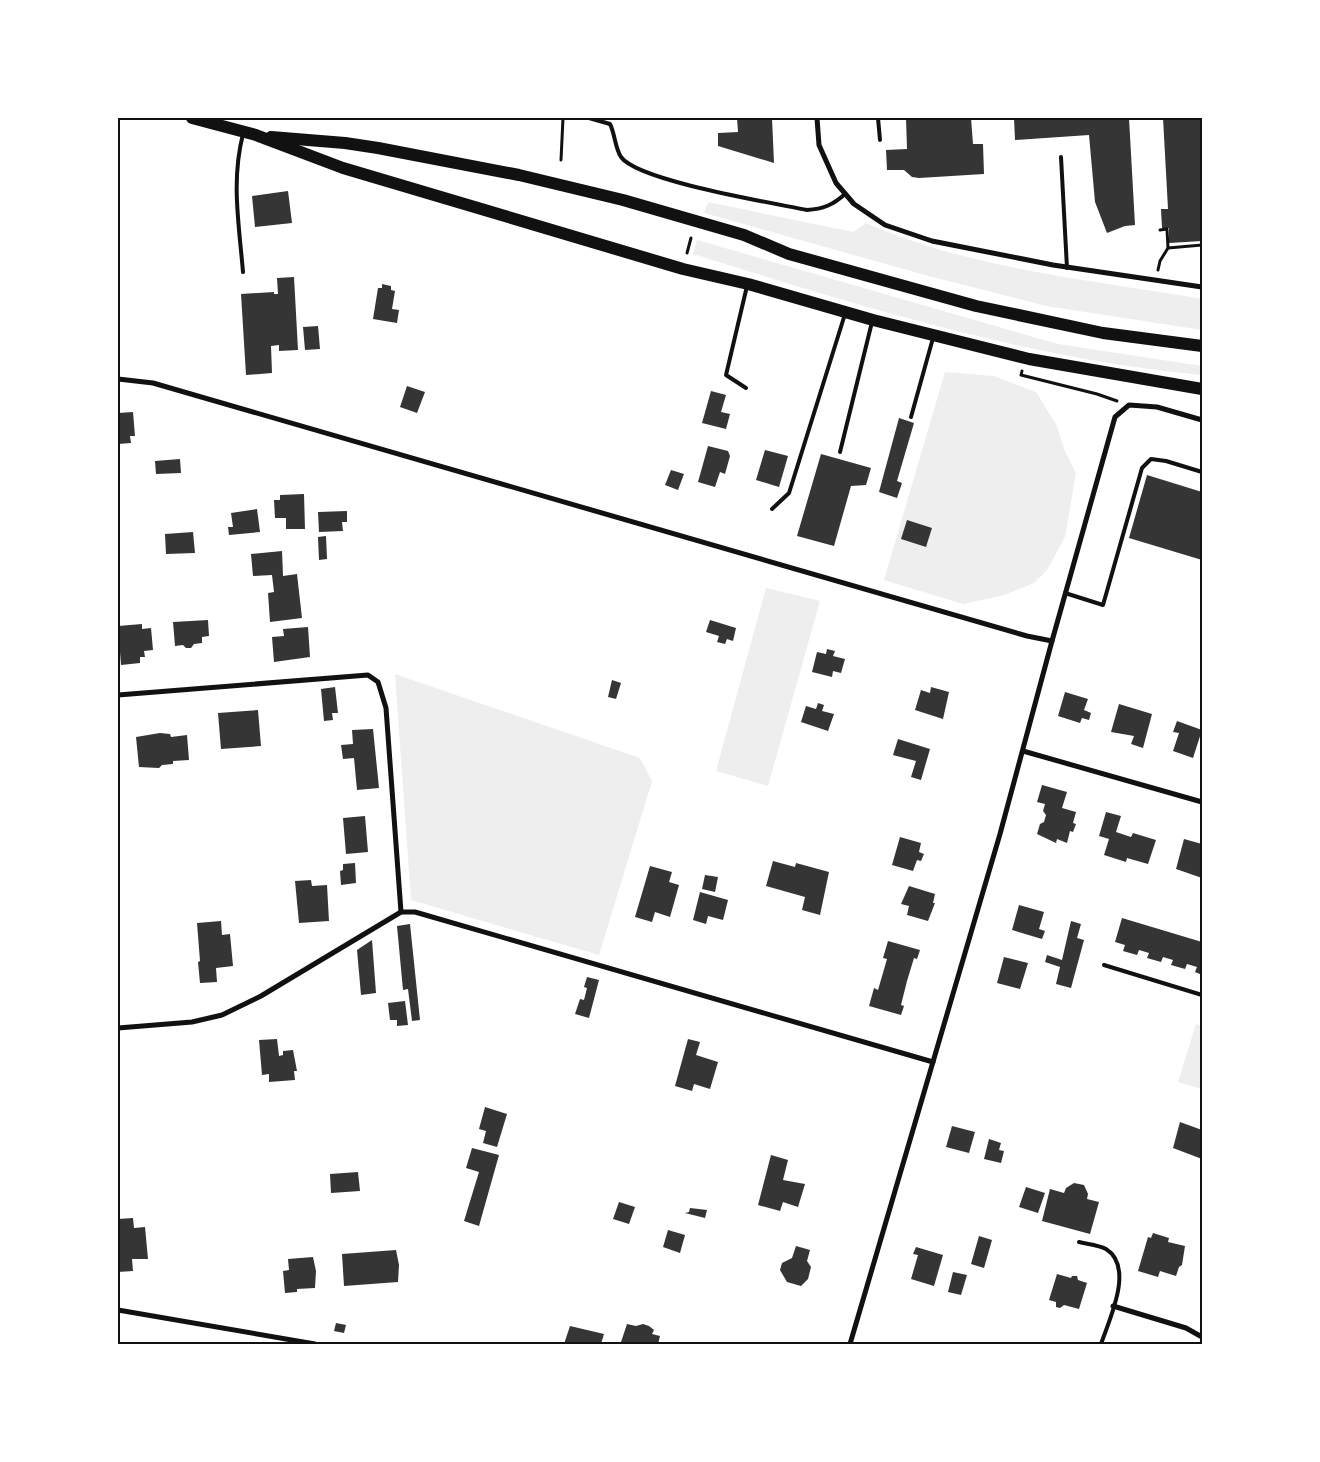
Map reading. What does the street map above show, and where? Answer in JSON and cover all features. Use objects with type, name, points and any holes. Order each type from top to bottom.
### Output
[{"type":"main road","points":[[192,118],[250,134],[343,168],[674,266],[748,284],[873,320],[1025,358],[1202,389]]},
{"type":"main road","points":[[250,134],[362,146],[582,190],[744,235],[802,257],[919,291],[1040,321],[1104,333],[1202,346]]},
{"type":"street","points":[[817,118],[818,145],[836,183],[866,214],[902,231],[932,241],[1067,268],[1202,287]]},
{"type":"street","points":[[118,379],[153,383],[1052,642]]},
{"type":"street","points":[[850,1344],[932,1062],[950,1009],[1115,417],[1129,405],[1157,407],[1202,420]]},
{"type":"street","points":[[118,695],[368,675],[378,682],[386,708],[401,912]]},
{"type":"street","points":[[1023,751],[1202,802]]},
{"type":"street","points":[[118,1028],[192,1022],[222,1015],[262,996],[401,912],[424,914],[932,1062]]},
{"type":"street","points":[[1113,1306],[1186,1328],[1202,1337]]},
{"type":"street","points":[[118,1310],[315,1344]]},
{"type":"lane","points":[[589,118],[610,124],[621,157],[630,165],[662,178],[807,210],[822,209],[836,203],[845,194]]},
{"type":"lane","points":[[878,118],[880,140]]},
{"type":"lane","points":[[243,272],[235,191],[237,160],[250,134]]},
{"type":"lane","points":[[1061,157],[1067,268]]},
{"type":"lane","points":[[746,388],[726,375],[748,284]]},
{"type":"lane","points":[[772,509],[789,493],[845,312]]},
{"type":"lane","points":[[840,452],[873,320]]},
{"type":"lane","points":[[911,417],[934,336]]},
{"type":"lane","points":[[1065,593],[1103,605],[1142,468],[1146,462],[1151,459],[1166,461],[1202,472]]},
{"type":"lane","points":[[1104,965],[1202,995]]},
{"type":"lane","points":[[1079,1242],[1106,1249],[1117,1260],[1121,1278],[1101,1344]]},
{"type":"path","points":[[561,160],[564,118]]},
{"type":"path","points":[[1158,271],[1160,261],[1168,248],[1167,229],[1160,230]]},
{"type":"path","points":[[687,253],[691,238]]},
{"type":"path","points":[[1168,248],[1202,245]]},
{"type":"path","points":[[1025,358],[1021,375],[1097,394],[1129,405]]},
{"type":"shaded area","points":[[708,202],[853,232],[866,223],[906,239],[947,252],[989,262],[1074,279],[1202,299],[1202,330],[1046,306],[925,275],[704,213]]},
{"type":"shaded area","points":[[697,240],[1058,344],[1202,366],[1202,375],[1073,357],[945,328],[881,311],[693,254]]},
{"type":"shaded area","points":[[945,372],[994,376],[1036,392],[1057,426],[1064,449],[1076,473],[1065,537],[1047,570],[1034,583],[1004,595],[963,604],[884,580]]},
{"type":"shaded area","points":[[766,588],[820,601],[768,786],[716,771]]},
{"type":"shaded area","points":[[395,674],[640,758],[652,781],[599,955],[411,900]]},
{"type":"shaded area","points":[[1196,1024],[1202,1026],[1202,1089],[1178,1082]]},
{"type":"building","points":[[737,118],[772,118],[774,163],[718,146],[718,133],[738,132]]},
{"type":"building","points":[[906,118],[971,118],[973,144],[983,144],[984,174],[919,178],[912,177],[904,170],[887,170],[886,150],[907,149]]},
{"type":"building","points":[[1014,118],[1129,118],[1135,225],[1125,226],[1107,233],[1095,202],[1089,135],[1015,140]]},
{"type":"building","points":[[1163,118],[1202,118],[1202,241],[1169,243],[1169,228],[1162,228],[1161,209],[1168,209]]},
{"type":"building","points":[[288,191],[292,223],[255,227],[252,196]]},
{"type":"building","points":[[294,277],[298,350],[279,351],[279,345],[271,346],[272,373],[246,375],[241,294],[274,292],[274,294],[278,294],[277,278]]},
{"type":"building","points":[[382,284],[391,286],[391,290],[395,291],[392,309],[399,310],[397,323],[373,319],[378,288],[382,288]]},
{"type":"building","points":[[318,326],[320,349],[305,350],[303,327]]},
{"type":"building","points":[[407,386],[425,392],[417,413],[400,407]]},
{"type":"building","points":[[711,391],[726,395],[721,412],[730,414],[726,429],[702,423]]},
{"type":"building","points":[[133,412],[135,436],[130,436],[131,443],[118,444],[118,413]]},
{"type":"building","points":[[899,418],[914,423],[897,481],[902,483],[897,498],[879,492]]},
{"type":"building","points":[[708,446],[728,451],[730,456],[725,474],[720,472],[715,487],[698,482]]},
{"type":"building","points":[[765,450],[788,456],[779,487],[756,480]]},
{"type":"building","points":[[821,454],[871,468],[866,485],[851,486],[834,546],[797,536]]},
{"type":"building","points":[[180,459],[181,473],[156,474],[155,461]]},
{"type":"building","points":[[671,470],[684,474],[678,490],[665,485]]},
{"type":"building","points":[[1147,475],[1202,492],[1202,560],[1129,538]]},
{"type":"building","points":[[304,494],[305,529],[286,529],[286,518],[275,518],[274,500],[280,500],[280,495]]},
{"type":"building","points":[[257,509],[260,532],[229,535],[228,527],[233,527],[231,513]]},
{"type":"building","points":[[347,511],[347,522],[342,522],[343,531],[319,532],[318,512]]},
{"type":"building","points":[[907,520],[932,528],[926,547],[901,539]]},
{"type":"building","points":[[193,532],[195,553],[166,554],[165,534]]},
{"type":"building","points":[[326,536],[327,559],[319,560],[318,537]]},
{"type":"building","points":[[282,551],[283,576],[297,574],[302,618],[270,622],[268,593],[274,592],[272,575],[253,576],[251,554]]},
{"type":"building","points":[[208,620],[209,636],[202,637],[202,643],[194,644],[191,648],[186,648],[183,645],[175,646],[173,622]]},
{"type":"building","points":[[710,620],[736,628],[733,641],[727,639],[725,644],[717,642],[719,636],[706,632]]},
{"type":"building","points":[[142,624],[142,629],[151,628],[153,650],[144,651],[145,657],[140,657],[140,663],[121,665],[118,626]]},
{"type":"building","points":[[308,627],[310,657],[274,662],[272,637],[284,636],[283,629]]},
{"type":"building","points":[[827,649],[835,651],[833,656],[845,659],[841,673],[833,671],[832,677],[812,672],[817,652],[826,654]]},
{"type":"building","points":[[612,680],[621,683],[616,699],[608,697]]},
{"type":"building","points":[[335,687],[338,713],[332,713],[333,720],[324,721],[321,689]]},
{"type":"building","points":[[931,687],[949,692],[943,719],[915,710],[921,690],[930,693]]},
{"type":"building","points":[[1065,692],[1088,699],[1084,710],[1091,713],[1089,720],[1082,718],[1080,723],[1058,716]]},
{"type":"building","points":[[818,703],[824,705],[822,711],[834,714],[828,731],[801,722],[806,706],[816,709]]},
{"type":"building","points":[[1119,704],[1152,714],[1143,748],[1131,744],[1134,736],[1111,732]]},
{"type":"building","points":[[258,710],[261,746],[221,749],[218,713]]},
{"type":"building","points":[[1177,721],[1202,730],[1193,758],[1173,751],[1179,733],[1173,732]]},
{"type":"building","points":[[373,729],[379,788],[357,790],[354,758],[343,759],[341,745],[353,744],[352,730]]},
{"type":"building","points":[[160,733],[170,734],[171,737],[187,735],[189,760],[173,761],[173,764],[162,765],[159,768],[139,767],[136,737]]},
{"type":"building","points":[[898,739],[930,749],[921,780],[911,777],[916,761],[893,755]]},
{"type":"building","points":[[1042,785],[1067,792],[1062,808],[1076,812],[1073,823],[1076,824],[1073,832],[1070,831],[1067,843],[1057,839],[1056,843],[1037,834],[1040,824],[1044,822],[1046,815],[1043,811],[1045,804],[1037,802]]},
{"type":"building","points":[[1106,812],[1121,816],[1116,832],[1131,837],[1133,833],[1156,840],[1148,864],[1127,858],[1126,862],[1104,855],[1109,839],[1099,836]]},
{"type":"building","points":[[365,816],[368,852],[346,854],[343,818]]},
{"type":"building","points":[[900,837],[921,843],[919,852],[924,854],[921,861],[917,860],[913,871],[892,865]]},
{"type":"building","points":[[1184,839],[1202,844],[1202,878],[1176,869]]},
{"type":"building","points":[[773,861],[795,867],[796,863],[829,872],[820,915],[802,910],[805,897],[766,886]]},
{"type":"building","points":[[355,863],[356,883],[341,885],[340,871],[343,870],[343,864]]},
{"type":"building","points":[[650,866],[672,872],[669,882],[679,885],[670,917],[655,912],[652,922],[635,917]]},
{"type":"building","points":[[705,875],[718,877],[715,892],[702,889]]},
{"type":"building","points":[[311,880],[312,886],[327,885],[329,921],[299,923],[295,881]]},
{"type":"building","points":[[909,886],[935,894],[933,903],[935,903],[928,921],[907,915],[909,906],[901,904]]},
{"type":"building","points":[[700,892],[728,900],[723,920],[708,916],[706,924],[693,920]]},
{"type":"building","points":[[1019,905],[1044,912],[1039,929],[1045,931],[1042,939],[1012,930]]},
{"type":"building","points":[[1122,918],[1202,942],[1202,975],[1195,972],[1197,967],[1187,964],[1185,969],[1171,965],[1173,960],[1163,957],[1161,962],[1147,958],[1149,953],[1139,950],[1137,955],[1123,951],[1125,945],[1115,942]]},
{"type":"building","points":[[221,921],[222,935],[230,934],[233,966],[216,968],[217,982],[200,983],[197,923]]},
{"type":"building","points":[[1071,921],[1081,924],[1077,938],[1084,940],[1071,988],[1056,984],[1060,967],[1045,962],[1047,955],[1062,960]]},
{"type":"building","points":[[410,924],[420,1020],[412,1021],[408,989],[403,990],[397,926]]},
{"type":"building","points":[[372,940],[376,993],[361,995],[357,950]]},
{"type":"building","points":[[888,941],[920,950],[917,959],[914,958],[907,981],[901,1005],[904,1006],[901,1015],[869,1006],[874,988],[878,990],[887,959],[883,958]]},
{"type":"building","points":[[1004,957],[1028,963],[1020,989],[997,983]]},
{"type":"building","points":[[587,977],[599,980],[589,1018],[575,1014],[580,999],[584,1000],[587,988],[584,987]]},
{"type":"building","points":[[405,1001],[408,1025],[397,1026],[397,1020],[390,1020],[388,1003]]},
{"type":"building","points":[[277,1039],[279,1056],[283,1055],[283,1051],[293,1050],[297,1071],[294,1071],[295,1080],[269,1082],[269,1074],[262,1075],[259,1040]]},
{"type":"building","points":[[688,1039],[700,1042],[696,1055],[718,1062],[710,1089],[694,1084],[692,1091],[675,1086]]},
{"type":"building","points":[[485,1107],[507,1114],[497,1147],[483,1143],[486,1131],[479,1129]]},
{"type":"building","points":[[1180,1122],[1202,1130],[1202,1159],[1173,1148]]},
{"type":"building","points":[[952,1126],[975,1132],[969,1153],[946,1147]]},
{"type":"building","points":[[989,1139],[1001,1143],[999,1150],[1004,1151],[1001,1163],[984,1159]]},
{"type":"building","points":[[472,1148],[499,1155],[479,1226],[464,1221],[479,1172],[466,1168]]},
{"type":"building","points":[[771,1155],[788,1160],[783,1180],[805,1184],[798,1207],[783,1202],[780,1211],[758,1205]]},
{"type":"building","points":[[358,1172],[360,1191],[331,1193],[330,1174]]},
{"type":"building","points":[[1074,1183],[1084,1185],[1088,1194],[1087,1199],[1099,1202],[1090,1234],[1042,1221],[1050,1189],[1064,1193],[1066,1188]]},
{"type":"building","points":[[1026,1187],[1045,1193],[1038,1213],[1019,1207]]},
{"type":"building","points":[[619,1202],[635,1207],[629,1224],[613,1219]]},
{"type":"building","points":[[690,1208],[707,1210],[705,1218],[685,1213],[689,1212]]},
{"type":"building","points":[[133,1218],[134,1228],[145,1227],[148,1259],[132,1259],[133,1271],[118,1272],[118,1219]]},
{"type":"building","points":[[668,1230],[685,1235],[680,1253],[663,1247]]},
{"type":"building","points":[[1153,1233],[1169,1238],[1168,1242],[1185,1246],[1182,1265],[1179,1267],[1176,1276],[1160,1271],[1158,1277],[1138,1271],[1148,1237],[1151,1238]]},
{"type":"building","points":[[979,1236],[992,1240],[984,1268],[971,1264]]},
{"type":"building","points":[[796,1246],[810,1250],[807,1261],[811,1267],[808,1279],[801,1286],[787,1282],[780,1270],[782,1263],[792,1258]]},
{"type":"building","points":[[916,1247],[943,1255],[934,1286],[911,1279],[918,1255],[913,1254]]},
{"type":"building","points":[[396,1250],[399,1265],[398,1282],[344,1286],[342,1254]]},
{"type":"building","points":[[313,1257],[316,1271],[315,1288],[297,1289],[297,1292],[285,1293],[283,1271],[289,1270],[288,1259]]},
{"type":"building","points":[[953,1272],[967,1275],[961,1295],[948,1292]]},
{"type":"building","points":[[1057,1274],[1071,1278],[1072,1276],[1077,1276],[1078,1280],[1087,1283],[1079,1309],[1064,1305],[1060,1308],[1056,1307],[1056,1302],[1049,1300]]},
{"type":"building","points":[[336,1323],[346,1325],[344,1333],[334,1331]]},
{"type":"building","points":[[627,1324],[649,1326],[654,1330],[652,1334],[660,1336],[658,1344],[621,1342]]},
{"type":"building","points":[[570,1326],[604,1334],[601,1344],[564,1344]]}]
